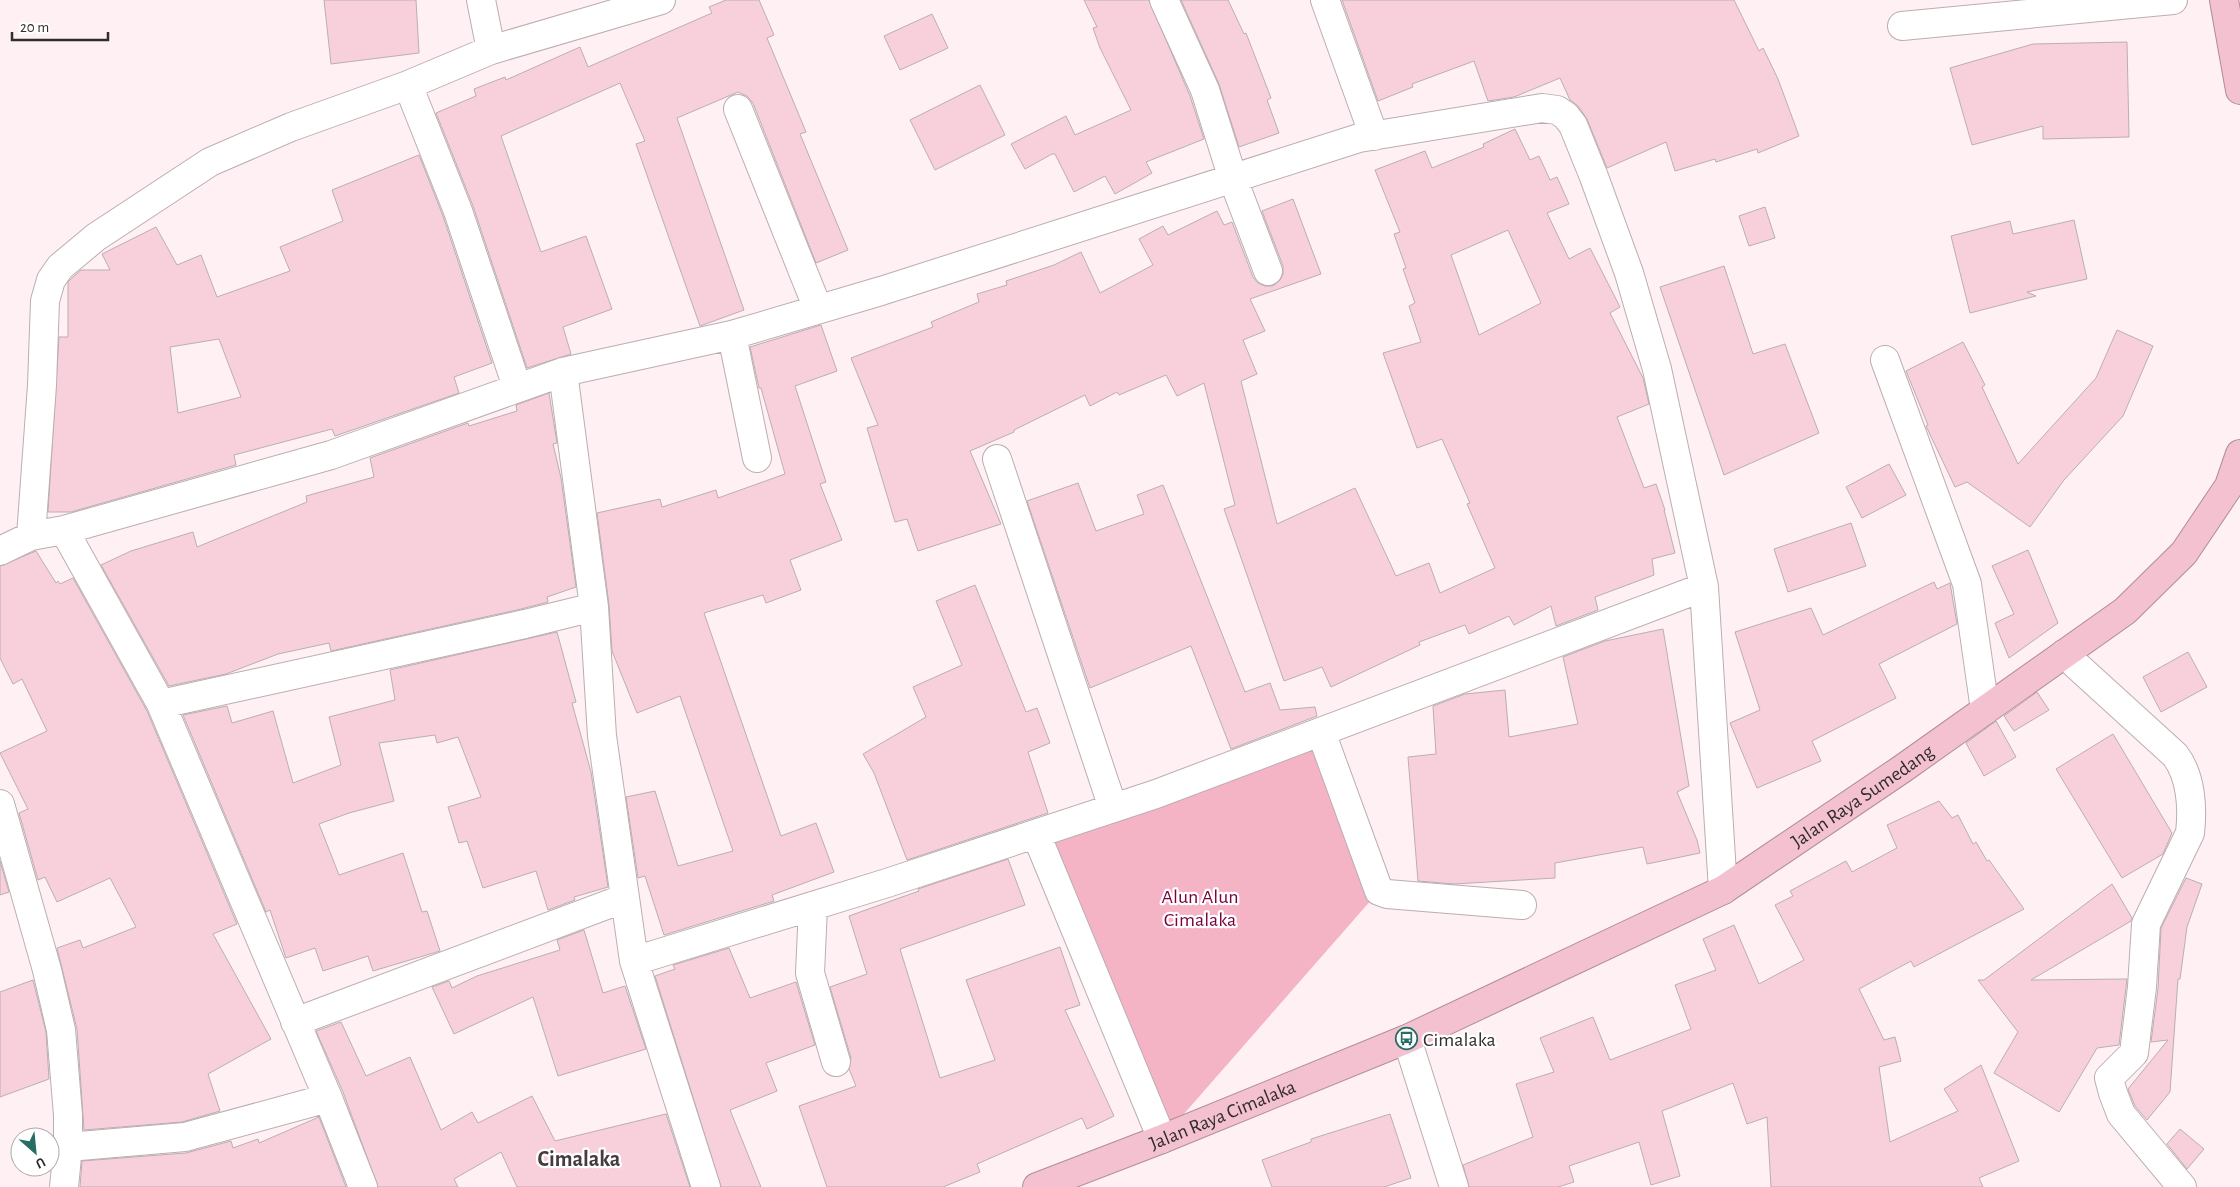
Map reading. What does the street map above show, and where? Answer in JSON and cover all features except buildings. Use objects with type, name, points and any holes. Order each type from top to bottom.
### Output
[{"type":"highway","points":[[2224,0],[2240,90]]},
{"type":"highway","name":"Jalan Raya Sumedang","points":[[1407,1039],[1723,890],[1985,710],[2125,611],[2184,553],[2229,486],[2240,454]]},
{"type":"highway","name":"Jalan Raya Cimalaka","points":[[1037,1187],[1162,1140],[1407,1039]]},
{"type":"street","points":[[481,0],[491,50]]},
{"type":"street","points":[[31,536],[42,385],[45,301],[51,280],[60,267],[96,237],[210,162],[292,127],[408,85],[491,50],[661,0]]},
{"type":"street","points":[[1164,0],[1205,90],[1233,179],[1268,271]]},
{"type":"street","points":[[1325,0],[1374,136]]},
{"type":"street","points":[[1902,26],[2173,0]]},
{"type":"street","points":[[408,85],[458,211],[517,387]]},
{"type":"street","points":[[0,551],[31,536],[64,530],[331,455],[563,372],[732,335],[818,310],[1359,138],[1542,108],[1557,110],[1566,116],[1573,125],[1629,273],[1657,369],[1704,587],[1723,890]]},
{"type":"street","points":[[738,109],[818,310]]},
{"type":"street","points":[[732,335],[757,458]]},
{"type":"street","points":[[1885,360],[1967,584],[1985,710]]},
{"type":"street","points":[[563,372],[594,607],[602,736],[634,961],[706,1187]]},
{"type":"street","points":[[996,459],[1113,808]]},
{"type":"street","points":[[64,530],[161,704],[328,1098],[363,1187]]},
{"type":"street","points":[[634,961],[813,907],[1156,794],[1704,587]]},
{"type":"street","points":[[161,704],[525,624],[594,607]]},
{"type":"street","points":[[2064,654],[2175,755],[2186,775],[2192,821],[2190,833],[2146,924],[2142,987],[2134,1053],[2109,1078],[2112,1093],[2121,1114],[2182,1187]]},
{"type":"street","points":[[1320,732],[1379,891],[1387,894],[1522,905]]},
{"type":"street","points":[[0,804],[31,908],[60,1030],[68,1147],[64,1187]]},
{"type":"street","points":[[1036,834],[1162,1140]]},
{"type":"street","points":[[295,1022],[625,898]]},
{"type":"street","points":[[813,907],[810,973],[836,1062]]},
{"type":"street","points":[[1407,1039],[1454,1187]]},
{"type":"street","points":[[68,1147],[185,1137],[328,1098]]},
{"type":"green space","name":"Alun Alun Cimalaka","points":[[1321,732],[1379,891],[1162,1139],[1036,834]]},
{"type":"place","name":"Cimalaka","points":[[1407,1039]]},
{"type":"district","name":"Cimalaka","points":[[579,1158]]}]
